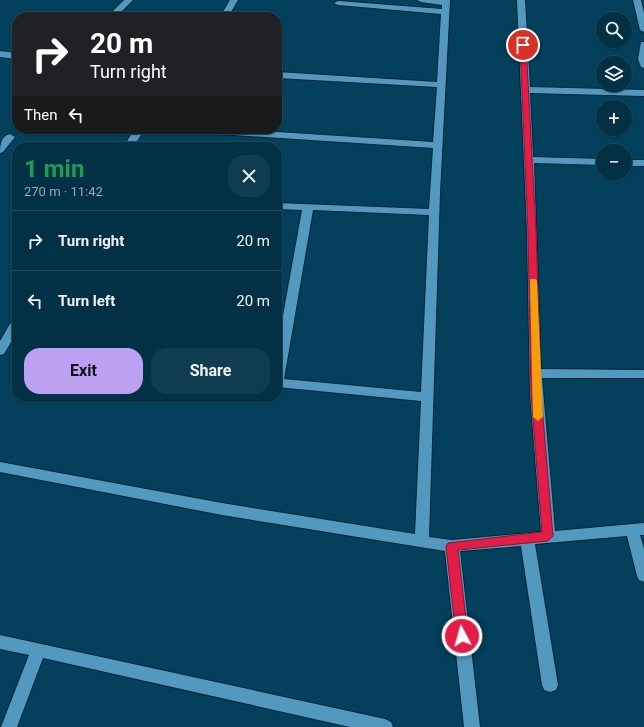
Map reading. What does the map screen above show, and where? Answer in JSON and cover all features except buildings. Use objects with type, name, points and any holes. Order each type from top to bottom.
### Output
[{"type":"street","points":[[116,12],[129,0]]},
{"type":"street","points":[[227,12],[234,0]]},
{"type":"street","points":[[421,0],[446,5]]},
{"type":"street","points":[[521,0],[529,160],[535,373],[548,536]]},
{"type":"street","points":[[637,0],[644,30]]},
{"type":"street","points":[[338,3],[446,5]]},
{"type":"street","points":[[422,541],[434,212],[446,5]]},
{"type":"street","points":[[644,44],[642,55],[644,65]]},
{"type":"street","points":[[0,54],[12,55]]},
{"type":"street","points":[[282,75],[442,85]]},
{"type":"street","points":[[525,90],[644,93]]},
{"type":"street","points":[[266,134],[438,145]]},
{"type":"street","points":[[0,136],[10,137],[0,150]]},
{"type":"street","points":[[529,160],[596,162]]},
{"type":"street","points":[[632,163],[644,163]]},
{"type":"street","points":[[282,206],[434,212]]},
{"type":"street","points":[[282,354],[308,207]]},
{"type":"street","points":[[0,350],[12,332]]},
{"type":"street","points":[[535,373],[598,375],[644,374]]},
{"type":"street","points":[[282,382],[427,397]]},
{"type":"street","points":[[0,468],[222,509],[452,546],[548,536],[638,530],[644,576]]},
{"type":"street","points":[[527,538],[550,685]]},
{"type":"street","points":[[452,546],[472,727]]},
{"type":"street","points":[[0,642],[386,727]]},
{"type":"street","points":[[9,727],[38,651]]},
{"type":"slow traffic","points":[[533,281],[538,417]]},
{"type":"route","points":[[462,636],[452,546],[548,536],[536,394],[532,231],[523,45]]}]
